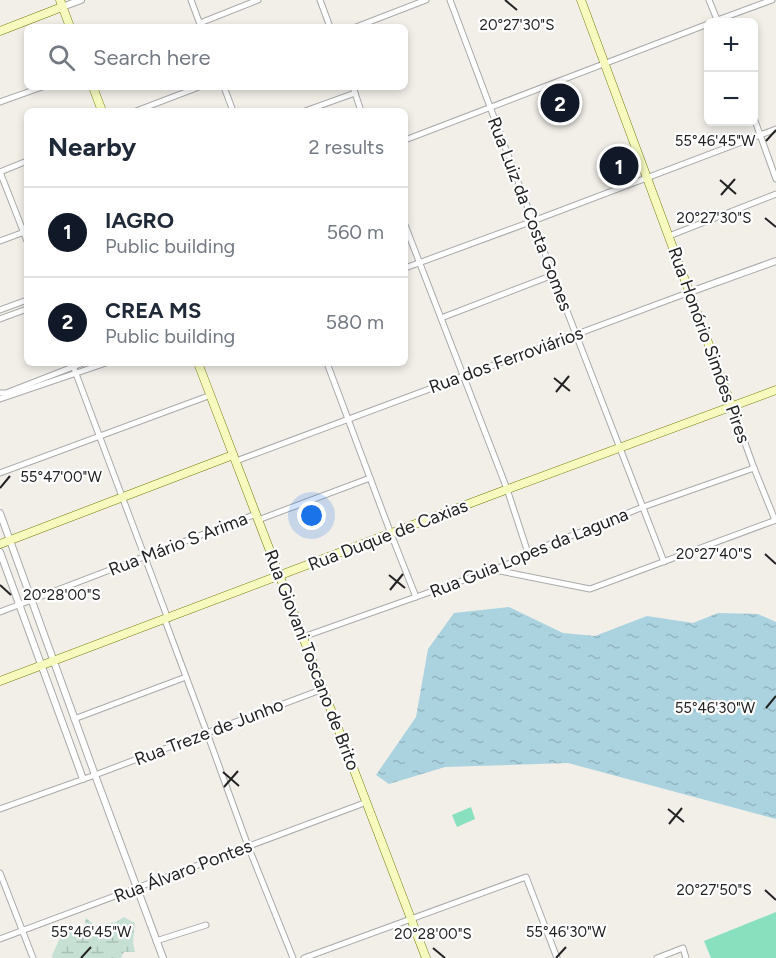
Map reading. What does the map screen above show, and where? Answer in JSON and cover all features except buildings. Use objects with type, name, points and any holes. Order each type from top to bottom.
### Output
[{"type":"main road","name":"Rua Honório Simões Pires","points":[[581,0],[732,407]]},
{"type":"main road","points":[[0,31],[61,4],[69,24]]},
{"type":"main road","points":[[94,90],[101,108]]},
{"type":"main road","name":"Rua Giovani Toscano de Brito","points":[[199,366],[426,958]]},
{"type":"main road","name":"Rua Duque de Caxias","points":[[0,681],[167,621],[507,489],[776,390]]},
{"type":"main road","name":"Rua dos Ferroviários","points":[[0,544],[122,496],[235,458]]},
{"type":"street","points":[[61,4],[81,0]]},
{"type":"street","points":[[191,0],[201,24]]},
{"type":"street","points":[[203,24],[258,0]]},
{"type":"street","points":[[320,0],[329,24]]},
{"type":"street","points":[[364,24],[426,0]]},
{"type":"street","name":"Rua Luiz da Costa Gomes","points":[[450,0],[664,562]]},
{"type":"street","points":[[709,0],[713,18]]},
{"type":"street","points":[[725,18],[772,0]]},
{"type":"street","points":[[408,139],[704,26]]},
{"type":"street","points":[[0,102],[34,90]]},
{"type":"street","points":[[144,108],[191,90]]},
{"type":"street","points":[[225,90],[232,108]]},
{"type":"street","points":[[313,108],[354,90],[361,108]]},
{"type":"street","points":[[756,126],[776,179]]},
{"type":"street","points":[[408,267],[776,129]]},
{"type":"street","points":[[24,163],[0,172],[24,229]]},
{"type":"street","points":[[669,236],[776,194]]},
{"type":"street","points":[[0,241],[24,231]]},
{"type":"street","points":[[408,233],[507,489],[528,553]]},
{"type":"street","name":"Rua dos Ferroviários","points":[[235,458],[348,420],[776,261]]},
{"type":"street","points":[[441,318],[553,275]]},
{"type":"street","points":[[0,310],[24,301]]},
{"type":"street","points":[[0,320],[24,310]]},
{"type":"street","points":[[0,393],[6,393],[71,366]]},
{"type":"street","points":[[73,366],[145,557],[248,846],[293,958]]},
{"type":"street","points":[[0,399],[98,366]]},
{"type":"street","points":[[328,366],[416,597]]},
{"type":"street","points":[[0,473],[211,395]]},
{"type":"street","name":"Rua Honório Simões Pires","points":[[732,407],[776,520]]},
{"type":"street","name":"Rua Guia Lopes da Laguna","points":[[303,637],[495,569],[518,560],[528,553],[643,507],[754,468]]},
{"type":"street","name":"Rua Mário S Arima","points":[[0,612],[145,557],[370,478]]},
{"type":"street","points":[[0,513],[163,958]]},
{"type":"street","points":[[495,569],[590,589],[776,520]]},
{"type":"street","points":[[0,552],[83,779],[0,809]]},
{"type":"street","points":[[74,719],[186,677]]},
{"type":"street","name":"Rua Treze de Junho","points":[[83,779],[323,689]]},
{"type":"street","name":"Rua Álvaro Pontes","points":[[0,939],[367,802]]},
{"type":"street","points":[[0,873],[33,958]]},
{"type":"street","points":[[304,958],[526,877],[558,958]]},
{"type":"street","points":[[156,941],[206,925]]},
{"type":"street","points":[[657,958],[683,948],[686,958]]},
{"type":"green space","points":[[471,807],[475,819],[457,827],[452,815]]},
{"type":"green space","points":[[776,912],[776,958],[711,958],[704,941]]},
{"type":"green space","points":[[124,917],[135,923],[133,942],[135,952],[124,952],[121,958],[53,958],[52,955],[61,936],[68,931],[78,932],[84,928],[86,918],[96,926],[116,922]]},
{"type":"water","points":[[509,607],[563,633],[595,636],[647,616],[693,623],[718,613],[758,614],[776,622],[776,819],[568,763],[445,767],[389,784],[376,775],[416,717],[428,649],[454,613]]},
{"type":"place","name":"CREA MS","points":[[560,103]]},
{"type":"place","name":"IAGRO","points":[[619,166]]}]
